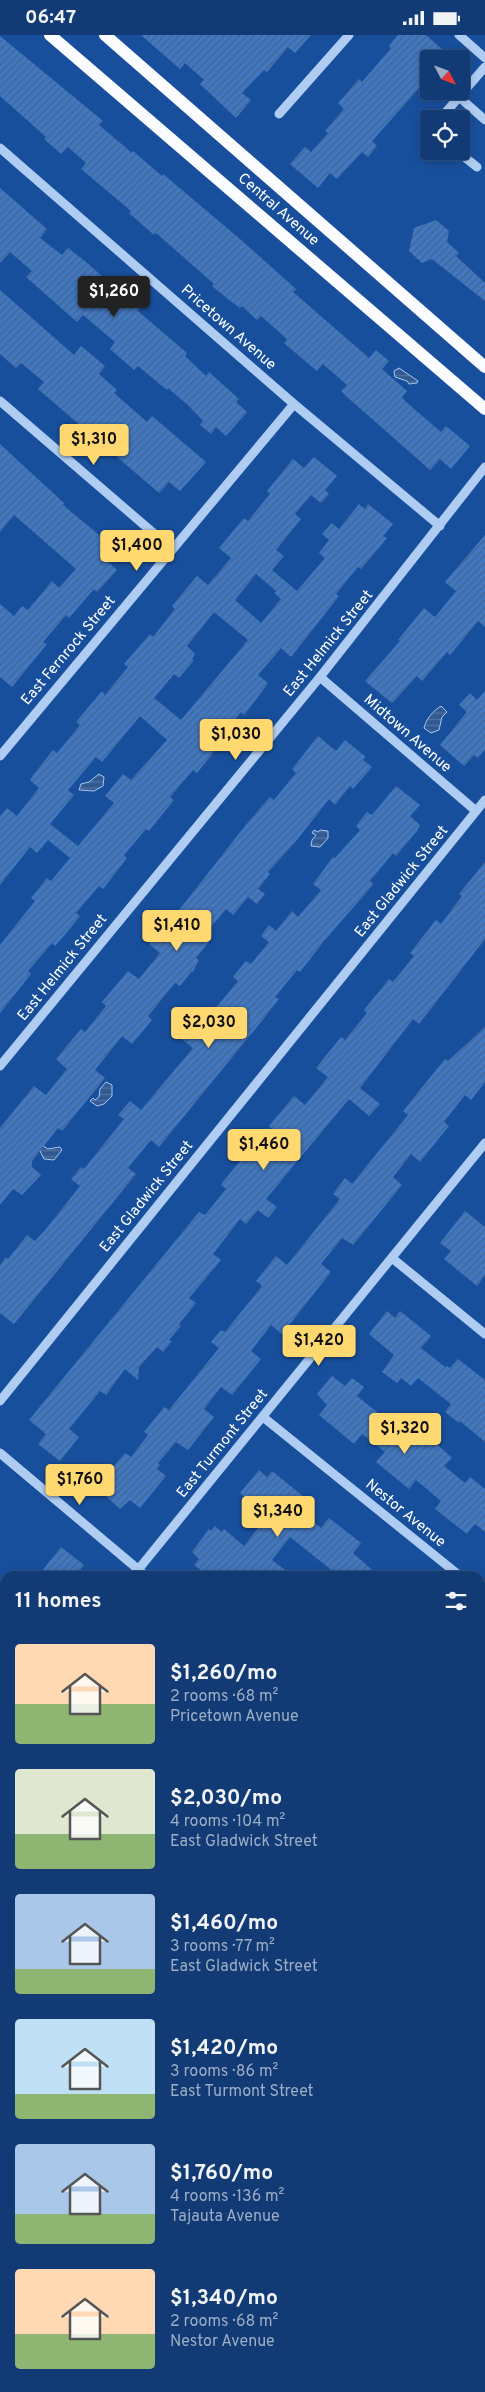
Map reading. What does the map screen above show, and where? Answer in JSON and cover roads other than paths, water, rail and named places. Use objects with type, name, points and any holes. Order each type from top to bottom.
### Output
[{"type":"main road","name":"Central Avenue","points":[[50,35],[485,409]]},
{"type":"main road","name":"Central Avenue","points":[[105,35],[485,367]]},
{"type":"street","points":[[279,114],[349,35]]},
{"type":"street","points":[[459,35],[485,57]]},
{"type":"street","points":[[470,84],[485,67]]},
{"type":"street","points":[[448,110],[456,100]]},
{"type":"street","points":[[462,100],[485,120]]},
{"type":"street","name":"Pricetown Avenue","points":[[0,148],[294,404],[440,525]]},
{"type":"street","points":[[468,160],[477,167]]},
{"type":"street","points":[[0,401],[172,549]]},
{"type":"street","name":"East Fernrock Street","points":[[0,756],[294,404]]},
{"type":"street","name":"East Helmick Street","points":[[0,1066],[320,677],[485,467]]},
{"type":"street","name":"Midtown Avenue","points":[[320,677],[476,811]]},
{"type":"street","name":"East Gladwick Street","points":[[0,1401],[485,800]]},
{"type":"street","name":"East Turmont Street","points":[[141,1571],[263,1417],[485,1143]]},
{"type":"street","points":[[392,1258],[485,1334]]},
{"type":"street","name":"Nestor Avenue","points":[[263,1417],[454,1571]]},
{"type":"street","points":[[0,1453],[136,1571]]},
{"type":"water","points":[[399,368],[418,381],[417,383],[409,384],[407,381],[395,377],[394,371]]},
{"type":"water","points":[[441,706],[447,712],[442,717],[439,730],[431,733],[424,728],[426,721]]},
{"type":"water","points":[[99,774],[104,777],[103,786],[94,791],[79,790],[81,784],[89,782]]},
{"type":"water","points":[[314,830],[318,832],[320,830],[328,831],[328,838],[320,847],[311,846],[312,840],[316,835],[312,833]]},
{"type":"water","points":[[106,1082],[112,1085],[112,1096],[104,1104],[97,1106],[90,1101],[93,1098],[95,1100],[99,1097],[100,1089]]},
{"type":"water","points":[[43,1146],[48,1149],[60,1147],[62,1150],[54,1160],[44,1159],[39,1149]]}]
